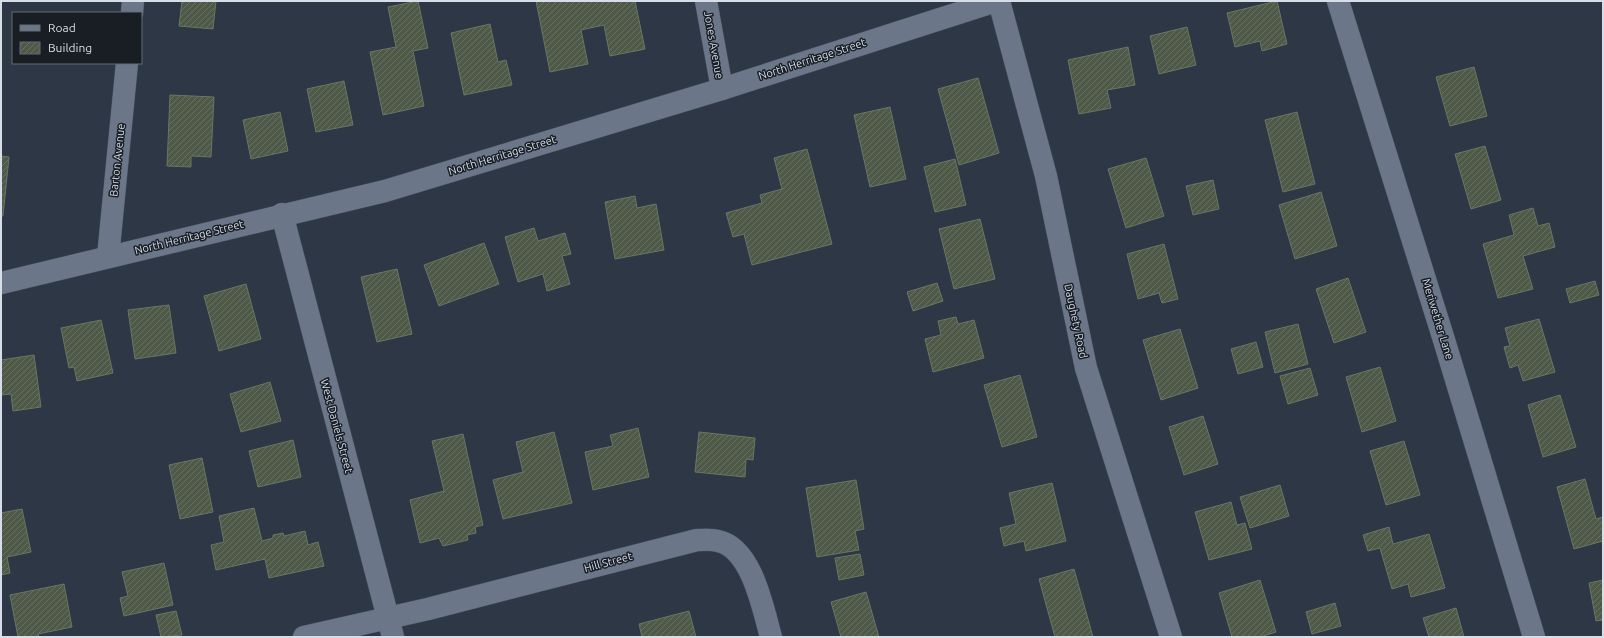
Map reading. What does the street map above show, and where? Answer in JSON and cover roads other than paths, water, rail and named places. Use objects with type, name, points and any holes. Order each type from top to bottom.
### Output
[{"type":"street","points":[[132,12],[133,1]]},
{"type":"street","name":"Jones Avenue","points":[[706,1],[722,89]]},
{"type":"street","name":"North Herritage Street","points":[[1,283],[282,214],[385,191],[722,89],[998,1]]},
{"type":"street","name":"Daughety Road","points":[[998,1],[1046,176],[1086,368],[1171,637]]},
{"type":"street","name":"Meriwether Lane","points":[[1338,1],[1444,340],[1534,637]]},
{"type":"street","name":"Barton Avenue","points":[[108,256],[127,64]]},
{"type":"street","name":"West Daniels Street","points":[[282,214],[390,628]]},
{"type":"street","name":"Hill Street","points":[[304,637],[390,628],[428,610],[668,546],[697,540],[719,541],[737,551],[750,570],[759,592],[771,637]]}]
